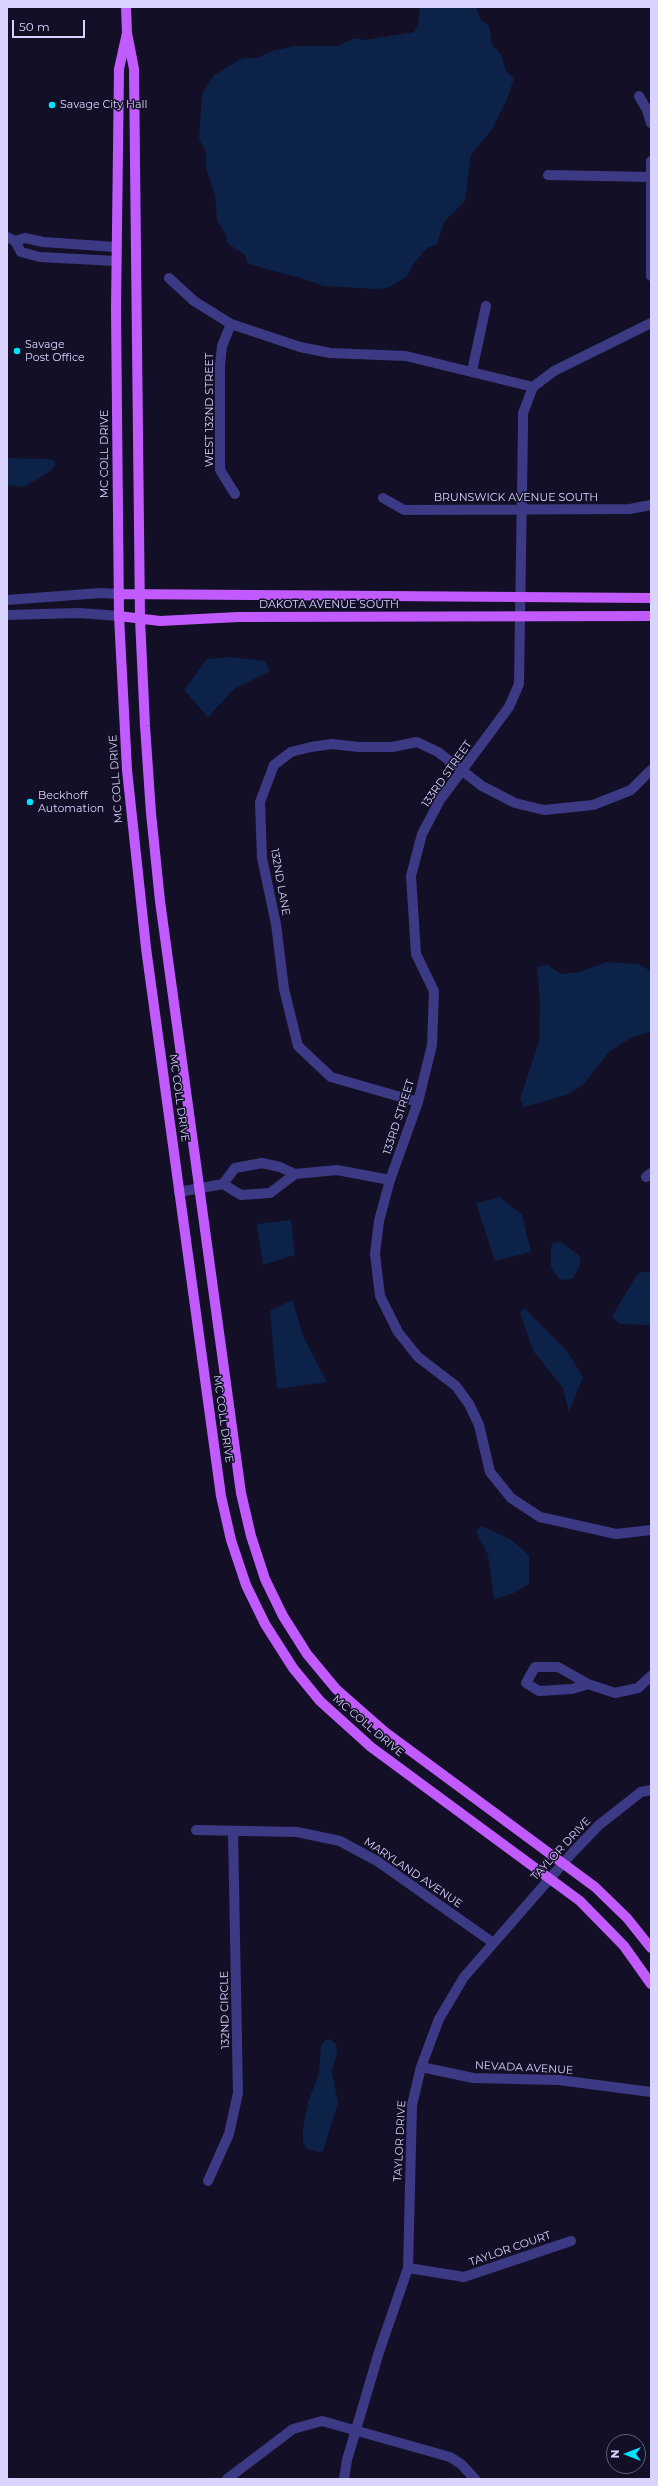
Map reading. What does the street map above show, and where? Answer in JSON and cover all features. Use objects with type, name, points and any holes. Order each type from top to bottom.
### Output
[{"type":"main road","name":"MC COLL DRIVE","points":[[126,7],[127,33],[134,69],[140,618],[145,726],[159,894],[241,1493],[258,1559],[283,1616],[307,1654],[352,1705],[385,1732],[565,1862],[611,1902],[651,1948]]},
{"type":"main road","name":"MC COLL DRIVE","points":[[127,33],[119,69],[116,261],[119,616],[132,829],[146,948],[221,1496],[237,1563],[265,1624],[278,1647],[304,1683],[354,1733],[551,1878],[605,1925],[624,1946],[651,1984]]},
{"type":"main road","name":"DAKOTA AVENUE SOUTH","points":[[119,594],[651,598]]},
{"type":"main road","name":"DAKOTA AVENUE SOUTH","points":[[119,616],[160,621],[238,617],[651,616]]},
{"type":"street","points":[[639,96],[647,110],[651,123]]},
{"type":"street","points":[[651,162],[651,276]]},
{"type":"street","points":[[548,175],[651,177]]},
{"type":"street","points":[[11,239],[25,238],[72,245],[116,246]]},
{"type":"street","points":[[11,239],[21,252],[40,257],[116,261]]},
{"type":"street","points":[[169,278],[194,301],[231,324],[316,352],[406,356],[533,387],[554,371],[651,323]]},
{"type":"street","points":[[472,371],[486,306]]},
{"type":"street","name":"WEST 132ND STREET","points":[[231,324],[222,346],[220,365],[220,470],[235,494]]},
{"type":"street","name":"133RD STREET","points":[[533,387],[523,413],[519,598],[521,662],[519,684],[509,707],[440,800],[422,834],[411,876],[416,954],[434,991],[432,1045],[418,1102],[390,1180],[379,1221],[375,1254],[380,1296],[398,1332],[418,1357],[456,1386],[469,1404],[479,1425],[490,1472],[512,1498],[540,1517],[616,1534],[651,1530]]},
{"type":"street","name":"BRUNSWICK AVENUE SOUTH","points":[[383,498],[404,510],[520,511],[630,509],[651,505]]},
{"type":"street","name":"DAKOTA AVENUE SOUTH","points":[[7,600],[101,593],[119,594]]},
{"type":"street","name":"DAKOTA AVENUE SOUTH","points":[[7,615],[79,613],[119,616]]},
{"type":"street","name":"132ND LANE","points":[[418,1102],[331,1077],[298,1046],[284,988],[276,924],[262,858],[260,802],[274,765],[291,752],[325,745],[392,747],[417,742],[438,752],[482,786],[515,803],[544,810],[593,805],[631,790],[651,770]]},
{"type":"street","points":[[223,1184],[235,1168],[262,1163],[280,1167],[295,1174],[337,1170],[390,1180]]},
{"type":"street","points":[[179,1192],[223,1184],[241,1195],[270,1193],[295,1174]]},
{"type":"street","points":[[588,1684],[572,1689],[539,1691],[526,1683],[535,1667],[558,1667],[588,1684],[615,1693],[638,1688],[651,1676]]},
{"type":"street","name":"TAYLOR DRIVE","points":[[344,2479],[356,2430],[408,2268],[412,2105],[429,2041],[452,1996],[492,1942],[599,1824],[641,1792],[651,1790]]},
{"type":"street","name":"MARYLAND AVENUE","points":[[196,1830],[233,1832],[297,1832],[340,1841],[377,1861],[492,1942]]},
{"type":"street","name":"132ND CIRCLE","points":[[208,2181],[229,2134],[238,2093],[233,1832]]},
{"type":"street","name":"NEVADA AVENUE","points":[[421,2067],[473,2078],[559,2080],[651,2092]]},
{"type":"street","name":"TAYLOR COURT","points":[[408,2268],[464,2277],[571,2240]]},
{"type":"street","points":[[227,2479],[292,2429],[322,2422],[356,2430],[450,2457],[461,2464],[475,2479]]},
{"type":"water","points":[[420,7],[476,7],[481,20],[489,26],[492,44],[501,55],[506,71],[514,78],[508,97],[492,129],[471,155],[465,201],[444,222],[437,244],[427,248],[414,263],[407,276],[390,287],[378,289],[323,286],[304,279],[248,264],[245,255],[227,243],[226,235],[217,220],[215,195],[206,168],[206,152],[199,139],[202,94],[214,75],[243,58],[257,58],[271,51],[295,46],[337,46],[355,38],[365,40],[414,32],[418,26]]},
{"type":"water","points":[[7,458],[49,459],[55,461],[55,465],[51,471],[24,487],[7,485]]},
{"type":"water","points":[[229,657],[265,661],[270,671],[234,689],[208,717],[184,690],[207,659]]},
{"type":"water","points":[[607,962],[638,964],[651,971],[651,1032],[632,1037],[609,1052],[583,1085],[566,1095],[524,1107],[520,1099],[539,1041],[540,1001],[537,967],[548,965],[561,974],[579,972]]},
{"type":"water","points":[[500,1197],[522,1215],[531,1252],[495,1261],[476,1203]]},
{"type":"water","points":[[291,1220],[295,1255],[263,1265],[257,1224]]},
{"type":"water","points":[[561,1242],[581,1257],[579,1268],[572,1279],[562,1280],[558,1278],[551,1266],[551,1247],[553,1243]]},
{"type":"water","points":[[651,1271],[651,1325],[619,1324],[612,1316],[638,1273]]},
{"type":"water","points":[[292,1300],[304,1338],[327,1382],[277,1389],[270,1311]]},
{"type":"water","points":[[524,1308],[567,1351],[583,1377],[569,1412],[563,1388],[534,1352],[520,1314]]},
{"type":"water","points":[[481,1526],[510,1539],[529,1555],[529,1584],[512,1594],[494,1599],[488,1555],[476,1532]]},
{"type":"water","points":[[330,2039],[336,2044],[337,2052],[332,2072],[338,2103],[323,2151],[318,2152],[306,2148],[303,2142],[303,2129],[308,2103],[319,2073],[321,2046],[324,2041]]},
{"type":"place","name":"Savage City Hall","points":[[52,105]]},
{"type":"place","name":"Savage Post Office","points":[[17,351]]},
{"type":"place","name":"Beckhoff Automation","points":[[30,802]]}]
